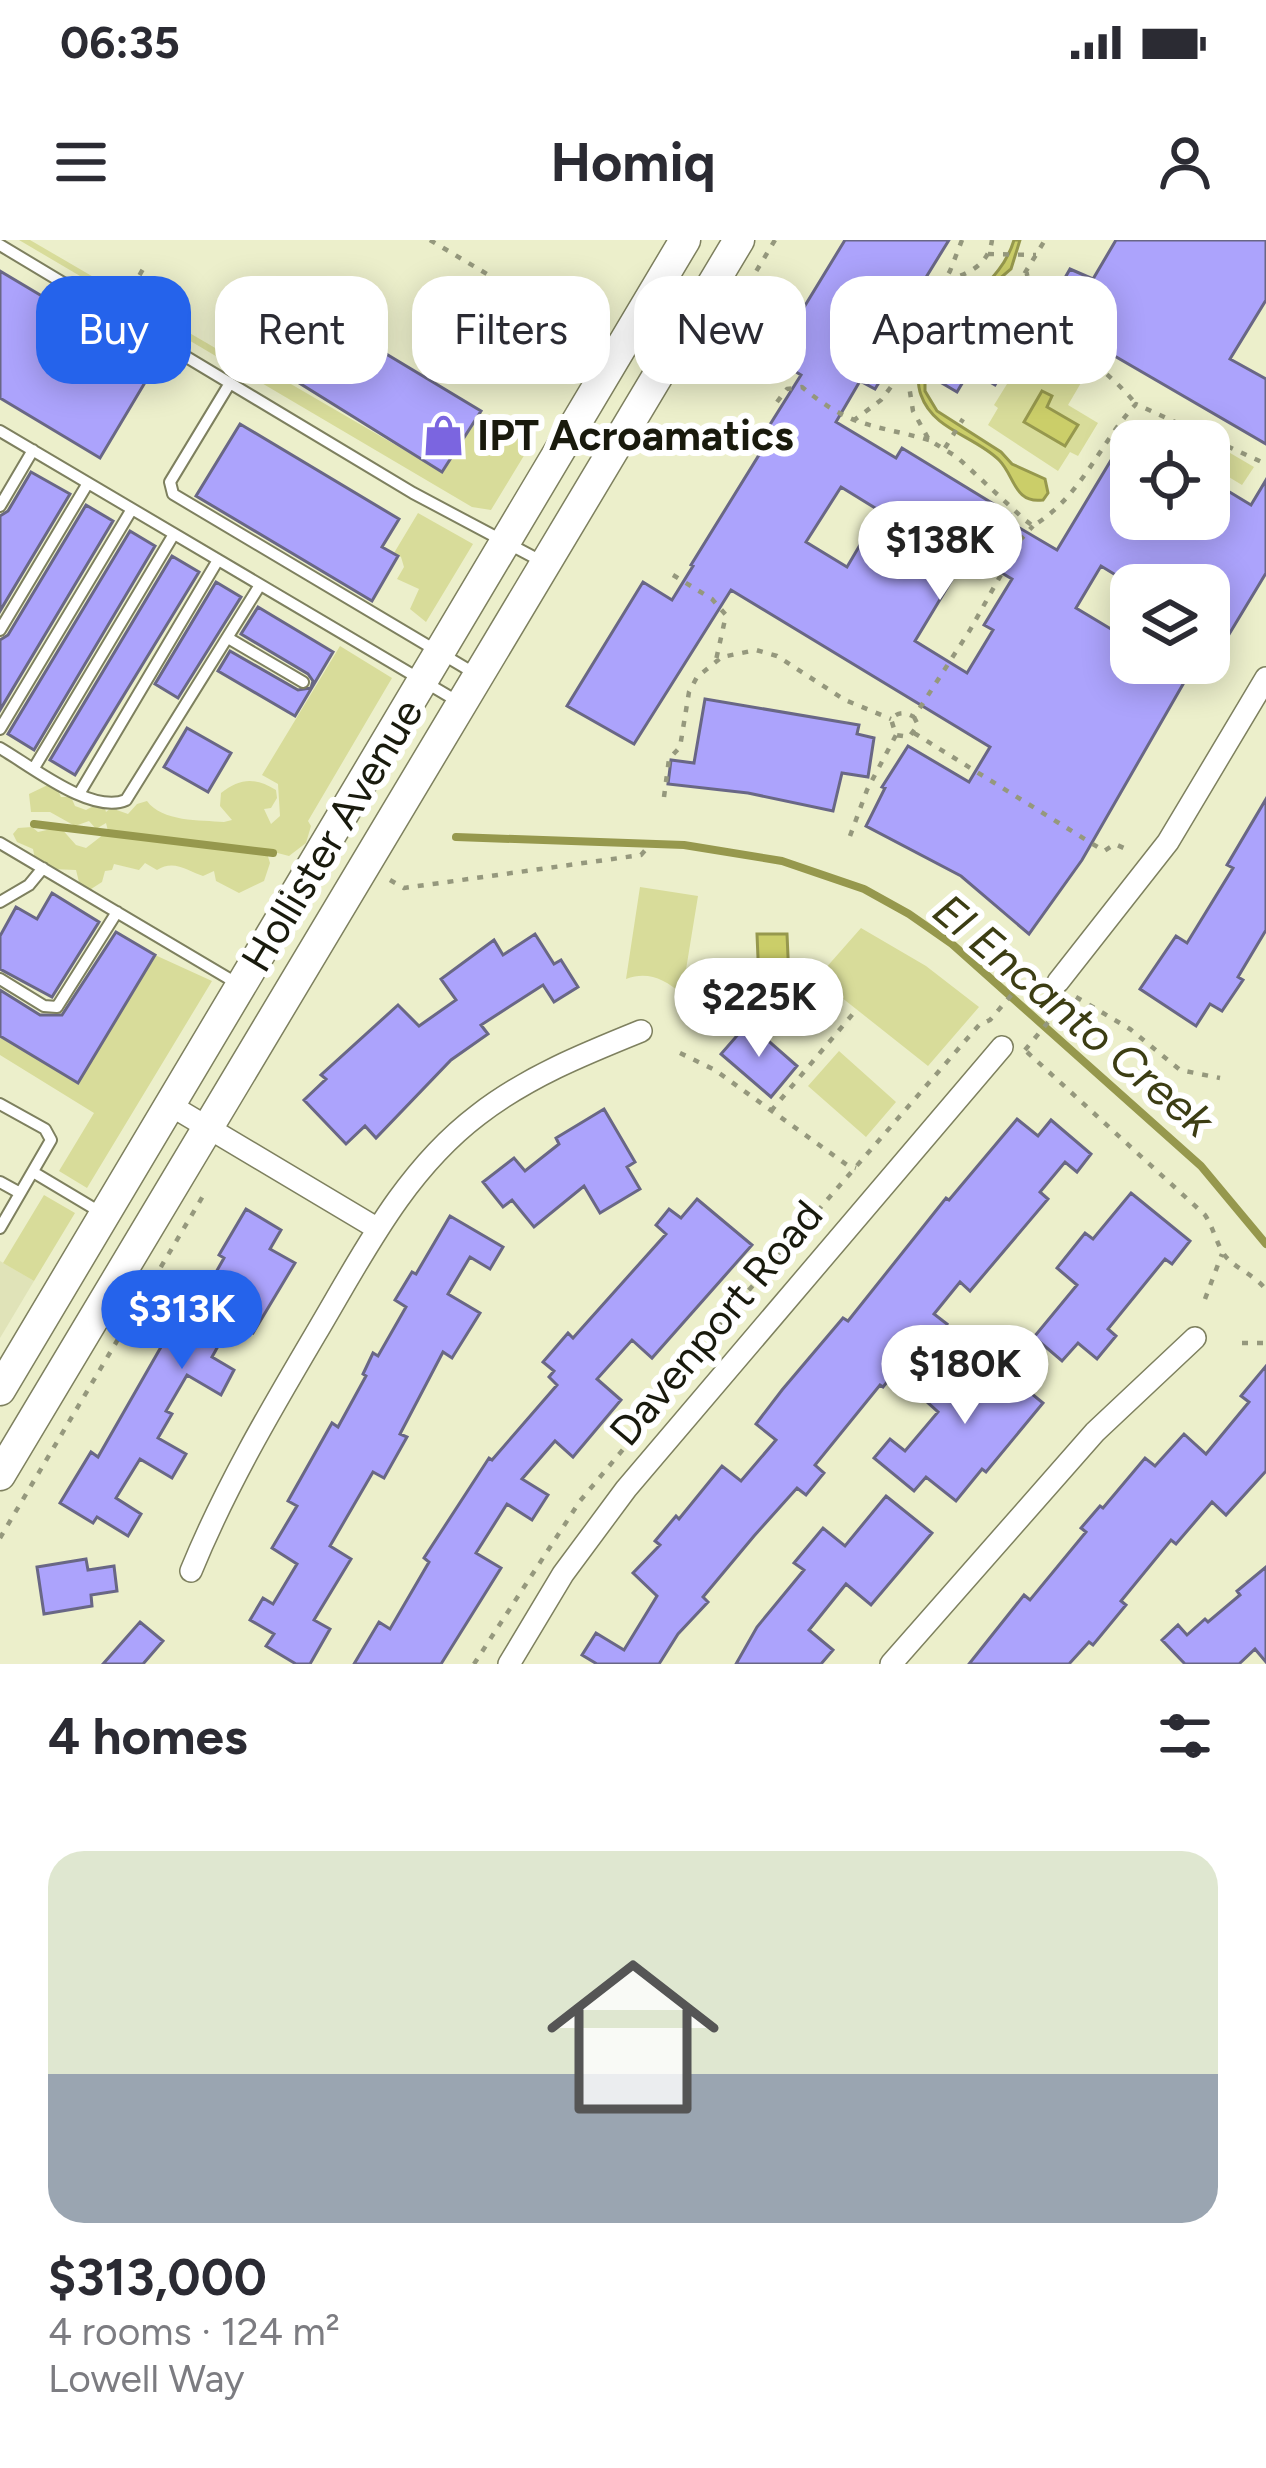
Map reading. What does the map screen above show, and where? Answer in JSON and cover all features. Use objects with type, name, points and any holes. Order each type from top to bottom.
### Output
[{"type":"main road","name":"Hollister Avenue","points":[[0,1390],[685,240]]},
{"type":"main road","name":"Hollister Avenue","points":[[0,1475],[739,240]]},
{"type":"street","points":[[1065,988],[1168,842],[1266,679]]},
{"type":"street","points":[[191,1571],[241,1461],[378,1229],[428,1160],[477,1115],[561,1064],[641,1031]]},
{"type":"street","name":"Davenport Road","points":[[509,1664],[563,1574],[615,1502],[1002,1047]]},
{"type":"street","points":[[170,1105],[378,1229]]},
{"type":"street","points":[[891,1664],[1029,1502],[1106,1420],[1195,1338]]},
{"type":"lane","points":[[0,245],[215,374]]},
{"type":"lane","points":[[229,384],[170,482],[173,494],[476,674]]},
{"type":"lane","points":[[232,384],[413,493],[543,563]]},
{"type":"lane","points":[[0,431],[460,702]]},
{"type":"lane","points":[[0,506],[33,450]]},
{"type":"lane","points":[[0,630],[88,483]]},
{"type":"lane","points":[[0,729],[132,508]]},
{"type":"lane","points":[[34,768],[174,534]]},
{"type":"lane","points":[[79,794],[218,560]]},
{"type":"lane","points":[[0,748],[100,804],[127,800],[260,585]]},
{"type":"lane","points":[[228,638],[303,682]]},
{"type":"lane","points":[[0,843],[241,986]]},
{"type":"lane","points":[[0,902],[29,885],[43,868]]},
{"type":"lane","points":[[0,979],[44,1006],[57,1006],[117,912]]},
{"type":"lane","points":[[0,1104],[50,1133],[50,1145],[0,1228]]},
{"type":"lane","points":[[33,1172],[103,1214]]},
{"type":"lane","points":[[0,1182],[20,1193]]},
{"type":"path","points":[[430,240],[490,276]]},
{"type":"path","points":[[948,276],[962,240]]},
{"type":"path","points":[[956,276],[976,268],[992,240]]},
{"type":"path","points":[[1022,276],[1045,240]]},
{"type":"path","points":[[988,254],[1036,255]]},
{"type":"path","points":[[139,276],[143,269]]},
{"type":"path","points":[[1026,270],[1042,314],[1059,336],[1100,366],[1136,404],[1266,464]]},
{"type":"path","points":[[853,421],[893,384]]},
{"type":"path","points":[[909,384],[913,411],[929,440]]},
{"type":"path","points":[[777,402],[787,389],[802,387],[853,421],[929,440],[945,448],[1033,526]]},
{"type":"path","points":[[914,717],[1033,526],[1057,511],[1080,486],[1121,419],[1136,404]]},
{"type":"path","points":[[945,448],[963,419]]},
{"type":"path","points":[[673,575],[712,599],[726,615],[716,660]]},
{"type":"path","points":[[664,796],[669,759],[680,747],[689,692],[716,660],[740,650],[777,656],[844,700],[891,719],[905,712],[914,717],[918,725],[914,733],[896,735]]},
{"type":"path","points":[[850,836],[896,735],[891,719]]},
{"type":"path","points":[[914,733],[1104,851],[1114,844],[1128,850]]},
{"type":"path","points":[[390,880],[404,888],[641,854],[650,845]]},
{"type":"path","points":[[1040,1033],[1065,988]]},
{"type":"path","points":[[474,1664],[593,1485],[706,1350],[722,1321],[979,1025],[990,1020],[1013,993]]},
{"type":"path","points":[[1080,1001],[1130,1029],[1180,1070],[1220,1078]]},
{"type":"path","points":[[771,1111],[857,1009]]},
{"type":"path","points":[[680,1053],[715,1070],[856,1168]]},
{"type":"path","points":[[1032,1056],[1205,1215],[1217,1232],[1222,1254],[1205,1299]]},
{"type":"path","points":[[0,1538],[211,1181]]},
{"type":"path","points":[[1222,1254],[1266,1290]]},
{"type":"path","points":[[1243,1343],[1266,1342]]},
{"type":"shaded area","points":[[19,240],[30,240],[92,276],[80,276]]},
{"type":"shaded area","points":[[1014,240],[1020,240],[1011,269],[993,276]]},
{"type":"shaded area","points":[[191,334],[215,348],[215,356],[191,341]]},
{"type":"shaded area","points":[[263,384],[291,384],[442,472],[481,413],[531,444],[491,510],[472,507]]},
{"type":"shaded area","points":[[918,384],[925,384],[937,411],[1012,464],[1045,479],[1048,493],[1043,500],[1026,498],[999,460],[935,417]]},
{"type":"shaded area","points":[[1007,384],[1080,384],[1068,405],[1098,423],[1078,456],[1070,452],[1058,471],[988,425],[998,408],[994,405]]},
{"type":"shaded area","points":[[1042,391],[1052,396],[1047,407],[1078,425],[1065,446],[1024,422]]},
{"type":"shaded area","points":[[1230,453],[1254,467],[1242,485],[1230,478]]},
{"type":"shaded area","points":[[418,513],[473,544],[426,622],[410,609],[419,589],[397,579],[404,567],[394,553]]},
{"type":"shaded area","points":[[340,646],[392,678],[308,821],[306,843],[289,856],[266,850],[270,863],[264,881],[239,893],[216,881],[214,871],[203,876],[175,866],[157,870],[145,863],[139,870],[114,864],[105,871],[102,882],[88,891],[76,870],[51,869],[35,859],[33,849],[17,842],[13,834],[18,828],[32,827],[38,832],[60,827],[76,845],[86,848],[108,831],[106,823],[96,829],[89,821],[75,826],[50,812],[31,812],[29,794],[54,782],[61,797],[71,797],[75,806],[86,810],[103,801],[106,812],[111,808],[128,814],[147,801],[172,816],[224,822],[232,820],[220,806],[221,793],[235,784],[254,781],[276,790],[271,808],[264,809],[271,824],[280,816],[278,784],[262,775]]},
{"type":"shaded area","points":[[640,887],[698,896],[682,994],[656,978],[626,979]]},
{"type":"shaded area","points":[[861,928],[926,966],[979,1007],[928,1066],[817,978]]},
{"type":"shaded area","points":[[757,934],[787,934],[789,979],[759,982]]},
{"type":"shaded area","points":[[155,955],[212,981],[87,1188],[59,1171],[94,1113],[0,1055],[0,1036],[78,1082]]},
{"type":"shaded area","points":[[839,1051],[896,1102],[866,1137],[808,1086]]},
{"type":"shaded area","points":[[44,1195],[75,1213],[34,1281],[3,1263]]},
{"type":"shaded area","points":[[0,1261],[34,1281],[0,1338]]},
{"type":"building","points":[[845,240],[949,240],[927,276],[830,276],[830,384],[858,384],[836,422],[896,458],[902,448],[1010,514],[1006,520],[1057,550],[1110,462],[1110,540],[1230,540],[1230,492],[1251,505],[1266,480],[1266,573],[1230,633],[1230,564],[1110,564],[1110,572],[1101,566],[1076,608],[1110,628],[1110,684],[1183,684],[1082,860],[1029,934],[961,876],[866,826],[882,787],[908,746],[969,782],[990,747],[731,590],[634,744],[567,706],[643,582],[672,600],[767,442],[761,439],[795,384],[806,384],[806,304]],"holes":[[[841,487],[880,511],[847,567],[806,542]],[[968,553],[1012,579],[984,625],[993,630],[967,673],[915,641]]]},
{"type":"building","points":[[1116,240],[1266,240],[1266,300],[1230,359],[1266,379],[1266,444],[1117,357],[1117,276],[1095,276]]},
{"type":"building","points":[[0,271],[36,292],[36,384],[144,384],[100,458],[0,398]]},
{"type":"building","points":[[388,355],[412,369],[412,384],[436,384],[481,411],[442,472],[301,384],[388,384]]},
{"type":"building","points":[[240,424],[399,519],[382,547],[398,556],[372,601],[196,496]]},
{"type":"building","points":[[31,472],[70,494],[0,611],[0,516],[8,511]]},
{"type":"building","points":[[86,505],[113,521],[0,710],[0,640],[8,635]]},
{"type":"building","points":[[130,531],[155,546],[34,750],[8,734]]},
{"type":"building","points":[[172,556],[199,572],[75,775],[50,760]]},
{"type":"building","points":[[216,582],[241,597],[178,698],[155,684]]},
{"type":"building","points":[[258,607],[333,652],[295,716],[218,671],[230,651],[298,690],[311,688],[308,674],[241,634]]},
{"type":"building","points":[[705,699],[859,725],[857,734],[874,738],[868,777],[842,773],[833,811],[748,793],[668,784],[671,760],[694,763]]},
{"type":"building","points":[[187,728],[231,753],[208,792],[164,767]]},
{"type":"building","points":[[1266,799],[1266,930],[1238,977],[1243,980],[1222,1011],[1210,1004],[1196,1026],[1140,989],[1176,936],[1187,943],[1233,868],[1227,865]]},
{"type":"building","points":[[52,893],[99,922],[52,997],[0,969],[0,936],[16,907],[37,919]]},
{"type":"building","points":[[116,932],[155,955],[78,1083],[0,1036],[0,990],[40,1015],[62,1015]]},
{"type":"building","points":[[535,934],[554,964],[561,960],[578,987],[554,1002],[543,985],[481,1025],[488,1034],[451,1060],[376,1138],[365,1126],[346,1144],[304,1100],[326,1079],[321,1075],[398,1005],[419,1026],[456,1000],[441,979],[494,940],[503,955]]},
{"type":"building","points":[[748,1023],[797,1066],[771,1097],[721,1054]]},
{"type":"building","points":[[604,1109],[635,1162],[627,1167],[640,1189],[600,1213],[584,1186],[534,1227],[512,1200],[503,1207],[483,1182],[514,1158],[525,1171],[559,1144],[556,1138]]},
{"type":"building","points":[[1017,1119],[1038,1136],[1051,1120],[1091,1154],[1077,1172],[1065,1162],[1040,1192],[1048,1199],[970,1291],[960,1282],[934,1314],[947,1324],[932,1342],[925,1336],[880,1385],[815,1465],[824,1473],[806,1495],[797,1488],[754,1536],[703,1597],[708,1602],[678,1634],[659,1664],[597,1664],[582,1655],[596,1633],[624,1650],[657,1596],[633,1573],[660,1545],[655,1541],[722,1466],[741,1481],[776,1440],[756,1424]]},
{"type":"building","points":[[1131,1193],[1190,1241],[1172,1264],[1165,1259],[1108,1329],[1116,1336],[1097,1359],[1078,1343],[1062,1361],[1034,1337],[1077,1285],[1057,1268],[1085,1233],[1093,1239]]},
{"type":"building","points":[[697,1199],[752,1245],[652,1358],[632,1340],[597,1379],[621,1400],[573,1457],[555,1441],[522,1479],[548,1495],[532,1520],[507,1504],[476,1553],[501,1568],[441,1664],[354,1664],[379,1622],[390,1629],[429,1562],[424,1558],[489,1458],[557,1385],[549,1377],[554,1371],[543,1362],[568,1333],[573,1338],[666,1234],[656,1225],[669,1209],[681,1218]]},
{"type":"building","points":[[246,1209],[281,1230],[270,1249],[295,1263],[253,1333],[232,1321],[212,1357],[234,1370],[221,1395],[187,1375],[166,1411],[172,1414],[158,1438],[186,1454],[172,1478],[140,1459],[116,1498],[141,1514],[128,1536],[97,1517],[93,1523],[60,1503],[91,1452],[98,1457],[169,1333],[179,1338]]},
{"type":"building","points":[[450,1216],[503,1247],[490,1269],[470,1257],[448,1294],[480,1313],[452,1358],[443,1352],[400,1434],[407,1437],[384,1478],[373,1472],[330,1546],[351,1559],[314,1620],[330,1629],[310,1664],[296,1664],[266,1646],[274,1634],[250,1620],[263,1598],[273,1604],[297,1564],[272,1548],[297,1506],[288,1501],[332,1423],[338,1427],[373,1353],[378,1356],[406,1307],[395,1300]]},
{"type":"building","points":[[997,1344],[1025,1368],[1015,1380],[1043,1403],[956,1501],[926,1477],[914,1491],[874,1458],[890,1439],[905,1451],[938,1412],[925,1400],[950,1370],[965,1383]]},
{"type":"building","points":[[1266,1366],[1266,1471],[1226,1515],[1212,1502],[1176,1544],[1171,1540],[1121,1601],[1126,1605],[1093,1645],[1089,1642],[1069,1664],[969,1664],[1024,1595],[1030,1600],[1086,1532],[1081,1528],[1145,1458],[1155,1466],[1184,1434],[1206,1454],[1249,1402],[1241,1396]]},
{"type":"building","points":[[886,1496],[932,1533],[871,1605],[846,1584],[809,1630],[833,1650],[821,1664],[736,1664],[757,1627],[804,1570],[794,1563],[823,1528],[845,1546]]},
{"type":"building","points":[[86,1559],[88,1570],[114,1566],[117,1591],[91,1595],[92,1606],[44,1614],[37,1567]]},
{"type":"building","points":[[1266,1567],[1266,1662],[1255,1649],[1239,1664],[1185,1664],[1162,1640],[1178,1625],[1187,1635],[1205,1619],[1208,1622]]},
{"type":"building","points":[[140,1622],[163,1641],[143,1664],[103,1664]]},
{"type":"waterway","name":"El Encanto Creek","points":[[34,824],[273,853]]},
{"type":"waterway","name":"El Encanto Creek","points":[[456,837],[684,845],[782,861],[864,889],[952,944],[1201,1166],[1266,1244]]},
{"type":"place","name":"IPT Acroamatics","points":[[443,435]]}]
